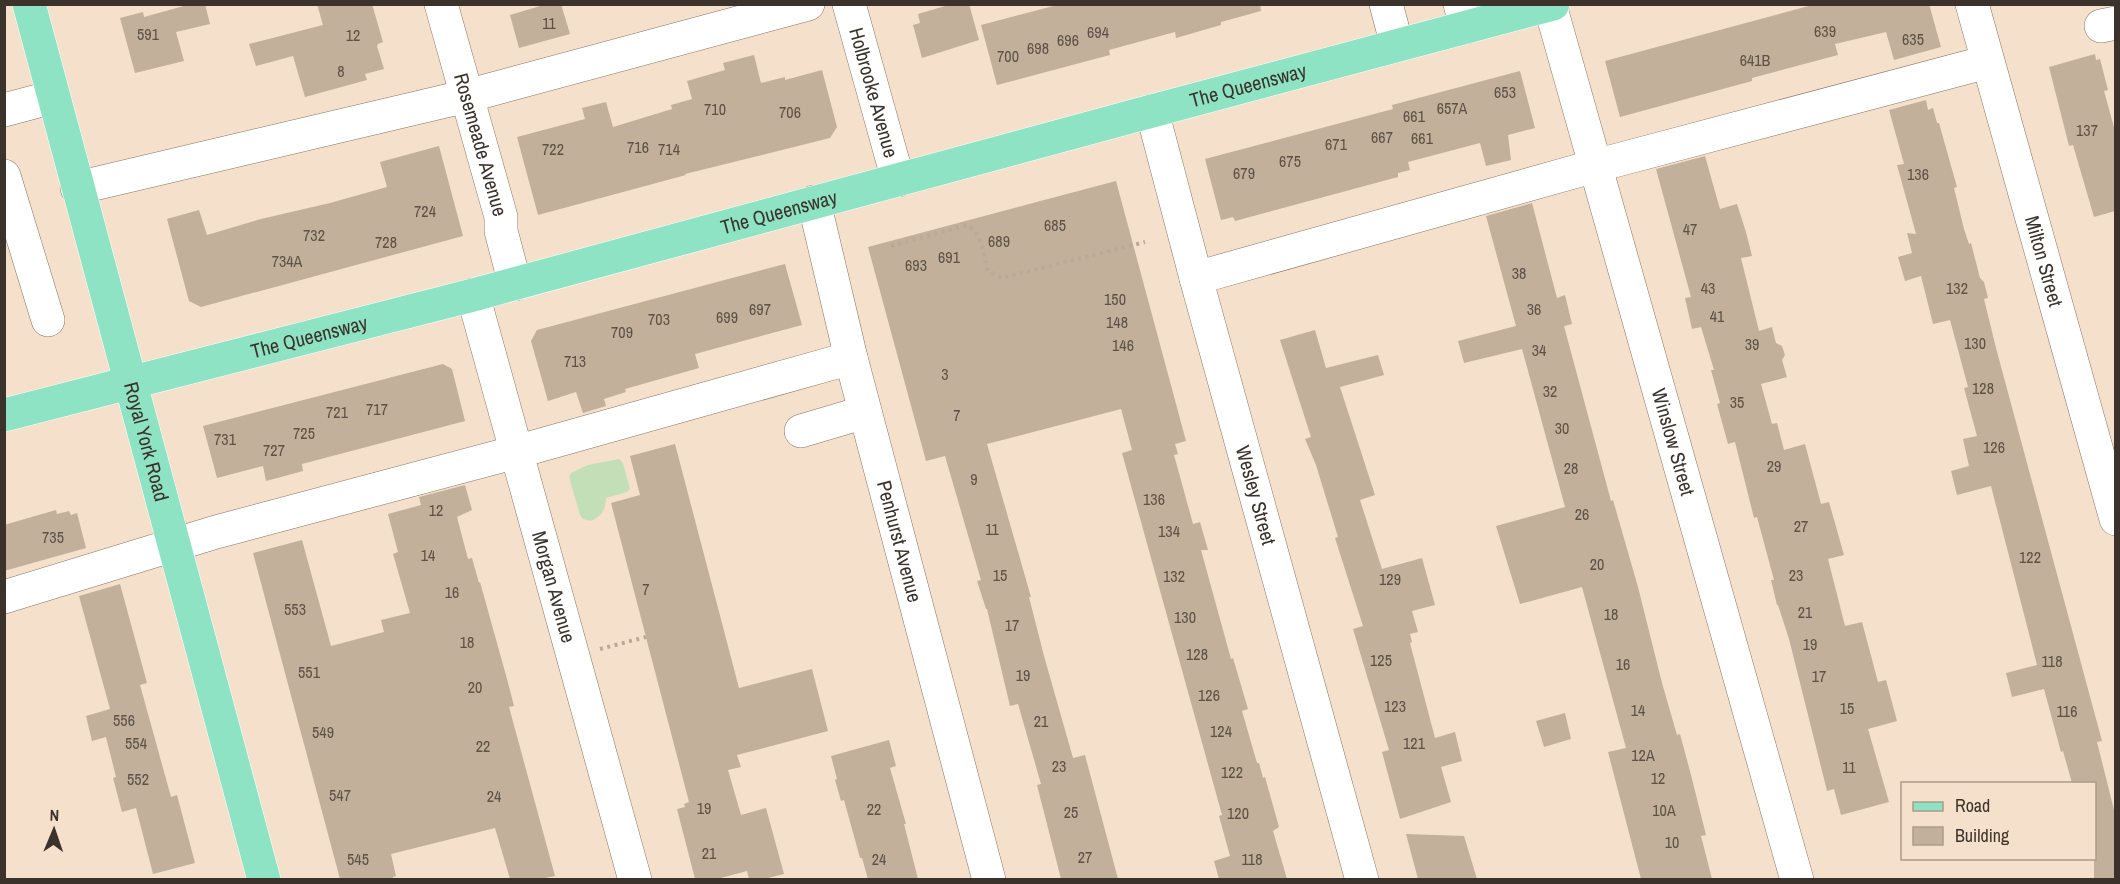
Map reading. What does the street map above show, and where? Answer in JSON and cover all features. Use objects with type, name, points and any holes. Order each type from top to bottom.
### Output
[{"type":"main road","name":"Royal York Road","points":[[29,4],[264,879]]},
{"type":"main road","name":"The Queensway","points":[[4,415],[515,284],[1397,45],[1463,16],[1551,5]]},
{"type":"street","name":"Rosemeade Avenue","points":[[441,4],[501,217],[501,231],[515,284]]},
{"type":"street","points":[[77,188],[467,96],[808,4]]},
{"type":"street","name":"Holbrooke Avenue","points":[[849,4],[898,180]]},
{"type":"street","points":[[1386,4],[1397,45]]},
{"type":"street","name":"Milton Street","points":[[1972,4],[2115,519]]},
{"type":"street","name":"Winslow Street","points":[[1551,5],[1797,879]]},
{"type":"street","points":[[1196,279],[1595,166],[1987,62]]},
{"type":"street","points":[[4,110],[53,97]]},
{"type":"street","name":"Wesley Street","points":[[1152,111],[1196,279],[1362,879]]},
{"type":"street","points":[[4,176],[48,320]]},
{"type":"street","name":"Penhurst Avenue","points":[[814,202],[865,412],[990,879]]},
{"type":"street","name":"Morgan Avenue","points":[[473,295],[635,879]]},
{"type":"street","points":[[4,597],[174,544],[516,452],[851,358]]},
{"type":"street","points":[[801,431],[865,412]]},
{"type":"path","points":[[891,246],[966,225],[974,229],[978,235],[987,271],[1002,279],[1146,242]]},
{"type":"path","points":[[572,656],[646,637]]},
{"type":"green space","points":[[619,459],[623,463],[630,489],[606,498],[603,512],[595,519],[591,521],[583,519],[569,477],[571,473],[588,465]]},
{"type":"building","points":[[191,4],[205,4],[210,24],[176,32],[184,61],[135,73],[120,18],[143,12],[144,17]]},
{"type":"building","points":[[317,4],[372,4],[383,42],[377,46],[384,69],[365,74],[367,80],[305,97],[293,56],[256,66],[249,44],[323,25]]},
{"type":"building","points":[[547,4],[561,4],[570,34],[519,48],[510,15]]},
{"type":"building","points":[[952,4],[969,4],[979,40],[922,58],[913,25],[920,23],[918,14]]},
{"type":"building","points":[[1061,4],[1260,4],[1261,11],[1176,38],[1175,32],[1109,50],[1110,55],[997,85],[981,25]]},
{"type":"building","points":[[1816,4],[1929,4],[1941,47],[1894,60],[1886,32],[1835,44],[1838,55],[1620,117],[1605,61]]},
{"type":"building","points":[[2095,54],[2096,60],[2100,59],[2108,90],[2104,91],[2115,131],[2115,211],[2094,217],[2073,145],[2069,146],[2049,67]]},
{"type":"building","points":[[754,55],[761,83],[785,77],[785,80],[822,70],[837,127],[830,138],[685,174],[538,215],[517,137],[585,119],[582,108],[606,102],[613,127],[672,109],[671,105],[692,99],[687,81],[725,70],[723,63]]},
{"type":"building","points":[[1520,71],[1535,128],[1508,135],[1511,160],[1486,166],[1480,143],[1408,162],[1410,170],[1398,173],[1398,177],[1235,221],[1233,217],[1221,220],[1205,159],[1393,109],[1392,105]]},
{"type":"building","points":[[1926,100],[1928,110],[1933,108],[1937,123],[1939,123],[1957,187],[1954,188],[1964,229],[1969,244],[1971,243],[1980,278],[1984,282],[1988,298],[1984,299],[1996,348],[2102,741],[2097,742],[2115,814],[2115,879],[2094,879],[2096,782],[2072,782],[2044,689],[2012,697],[2006,673],[2037,665],[1991,486],[1957,495],[1951,471],[1969,466],[1963,439],[1977,436],[1964,388],[1968,387],[1950,320],[1933,324],[1921,276],[1905,281],[1898,257],[1912,253],[1907,233],[1916,234],[1897,165],[1904,164],[1889,110]]},
{"type":"building","points":[[439,146],[463,236],[201,307],[189,301],[167,219],[199,210],[207,235],[261,219],[330,203],[387,187],[380,162]]},
{"type":"building","points":[[1705,156],[1720,209],[1737,204],[1746,232],[1752,256],[1741,258],[1759,331],[1772,327],[1776,343],[1782,346],[1785,355],[1782,360],[1787,377],[1761,384],[1772,424],[1777,423],[1784,450],[1805,444],[1821,504],[1829,502],[1844,555],[1828,559],[1845,626],[1862,622],[1878,682],[1886,680],[1897,721],[1868,729],[1889,802],[1841,815],[1834,789],[1827,791],[1789,639],[1777,605],[1771,580],[1774,580],[1757,517],[1754,518],[1735,442],[1728,444],[1717,404],[1720,403],[1711,370],[1714,370],[1701,327],[1692,329],[1685,298],[1691,297],[1656,169]]},
{"type":"building","points":[[1116,181],[1186,441],[1175,444],[1178,454],[1174,455],[1193,524],[1200,522],[1208,550],[1201,550],[1231,659],[1233,658],[1248,709],[1242,711],[1257,763],[1259,763],[1263,778],[1265,777],[1279,827],[1273,831],[1287,879],[1219,879],[1214,861],[1230,856],[1219,816],[1222,815],[1122,453],[1132,450],[1121,409],[987,444],[1031,597],[1029,597],[1044,656],[1073,758],[1085,755],[1118,879],[1061,879],[1037,785],[1041,784],[1018,704],[1010,706],[987,609],[977,581],[981,580],[945,456],[926,461],[868,247]]},
{"type":"building","points":[[1532,203],[1557,298],[1565,295],[1572,324],[1564,326],[1611,501],[1613,500],[1638,587],[1662,683],[1677,735],[1680,734],[1691,775],[1706,835],[1701,836],[1712,879],[1641,879],[1608,752],[1626,748],[1582,587],[1520,604],[1496,526],[1565,507],[1522,349],[1464,363],[1458,341],[1516,326],[1486,216]]},
{"type":"building","points":[[785,264],[802,325],[695,354],[699,368],[625,389],[626,392],[604,399],[606,406],[583,413],[576,392],[548,401],[531,341],[537,330]]},
{"type":"building","points":[[1315,330],[1326,368],[1378,355],[1384,375],[1340,387],[1375,495],[1360,500],[1382,569],[1422,558],[1435,605],[1412,611],[1418,632],[1410,634],[1412,642],[1410,643],[1435,738],[1455,732],[1462,761],[1441,767],[1451,802],[1400,819],[1382,752],[1389,750],[1353,629],[1363,626],[1335,538],[1338,537],[1316,465],[1305,439],[1311,437],[1280,340]]},
{"type":"building","points":[[443,364],[452,369],[465,421],[302,464],[303,471],[266,481],[263,466],[217,478],[203,426]]},
{"type":"building","points":[[675,444],[739,688],[812,669],[828,731],[737,755],[741,767],[728,770],[741,815],[766,808],[784,874],[764,879],[749,879],[747,871],[717,879],[695,879],[677,809],[685,807],[684,804],[689,802],[611,503],[640,495],[630,456]]},
{"type":"building","points":[[465,485],[472,510],[457,517],[468,559],[472,558],[480,582],[507,679],[514,706],[509,707],[555,876],[540,879],[510,879],[495,828],[391,854],[396,876],[393,879],[340,879],[253,553],[302,540],[331,646],[384,632],[381,620],[410,613],[393,554],[398,552],[388,514],[421,505],[419,497]]},
{"type":"building","points":[[56,510],[57,514],[69,511],[71,515],[77,513],[86,548],[4,571],[4,525]]},
{"type":"building","points":[[120,584],[147,683],[140,685],[171,797],[177,795],[195,863],[153,874],[136,808],[122,812],[106,737],[92,741],[86,716],[110,709],[79,596]]},
{"type":"building","points":[[1565,713],[1571,739],[1544,747],[1536,721]]},
{"type":"building","points":[[889,740],[896,766],[890,768],[906,824],[904,824],[918,879],[868,879],[844,800],[841,801],[835,780],[837,779],[831,756]]},
{"type":"building","points":[[1406,834],[1464,836],[1477,879],[1418,879]]}]
